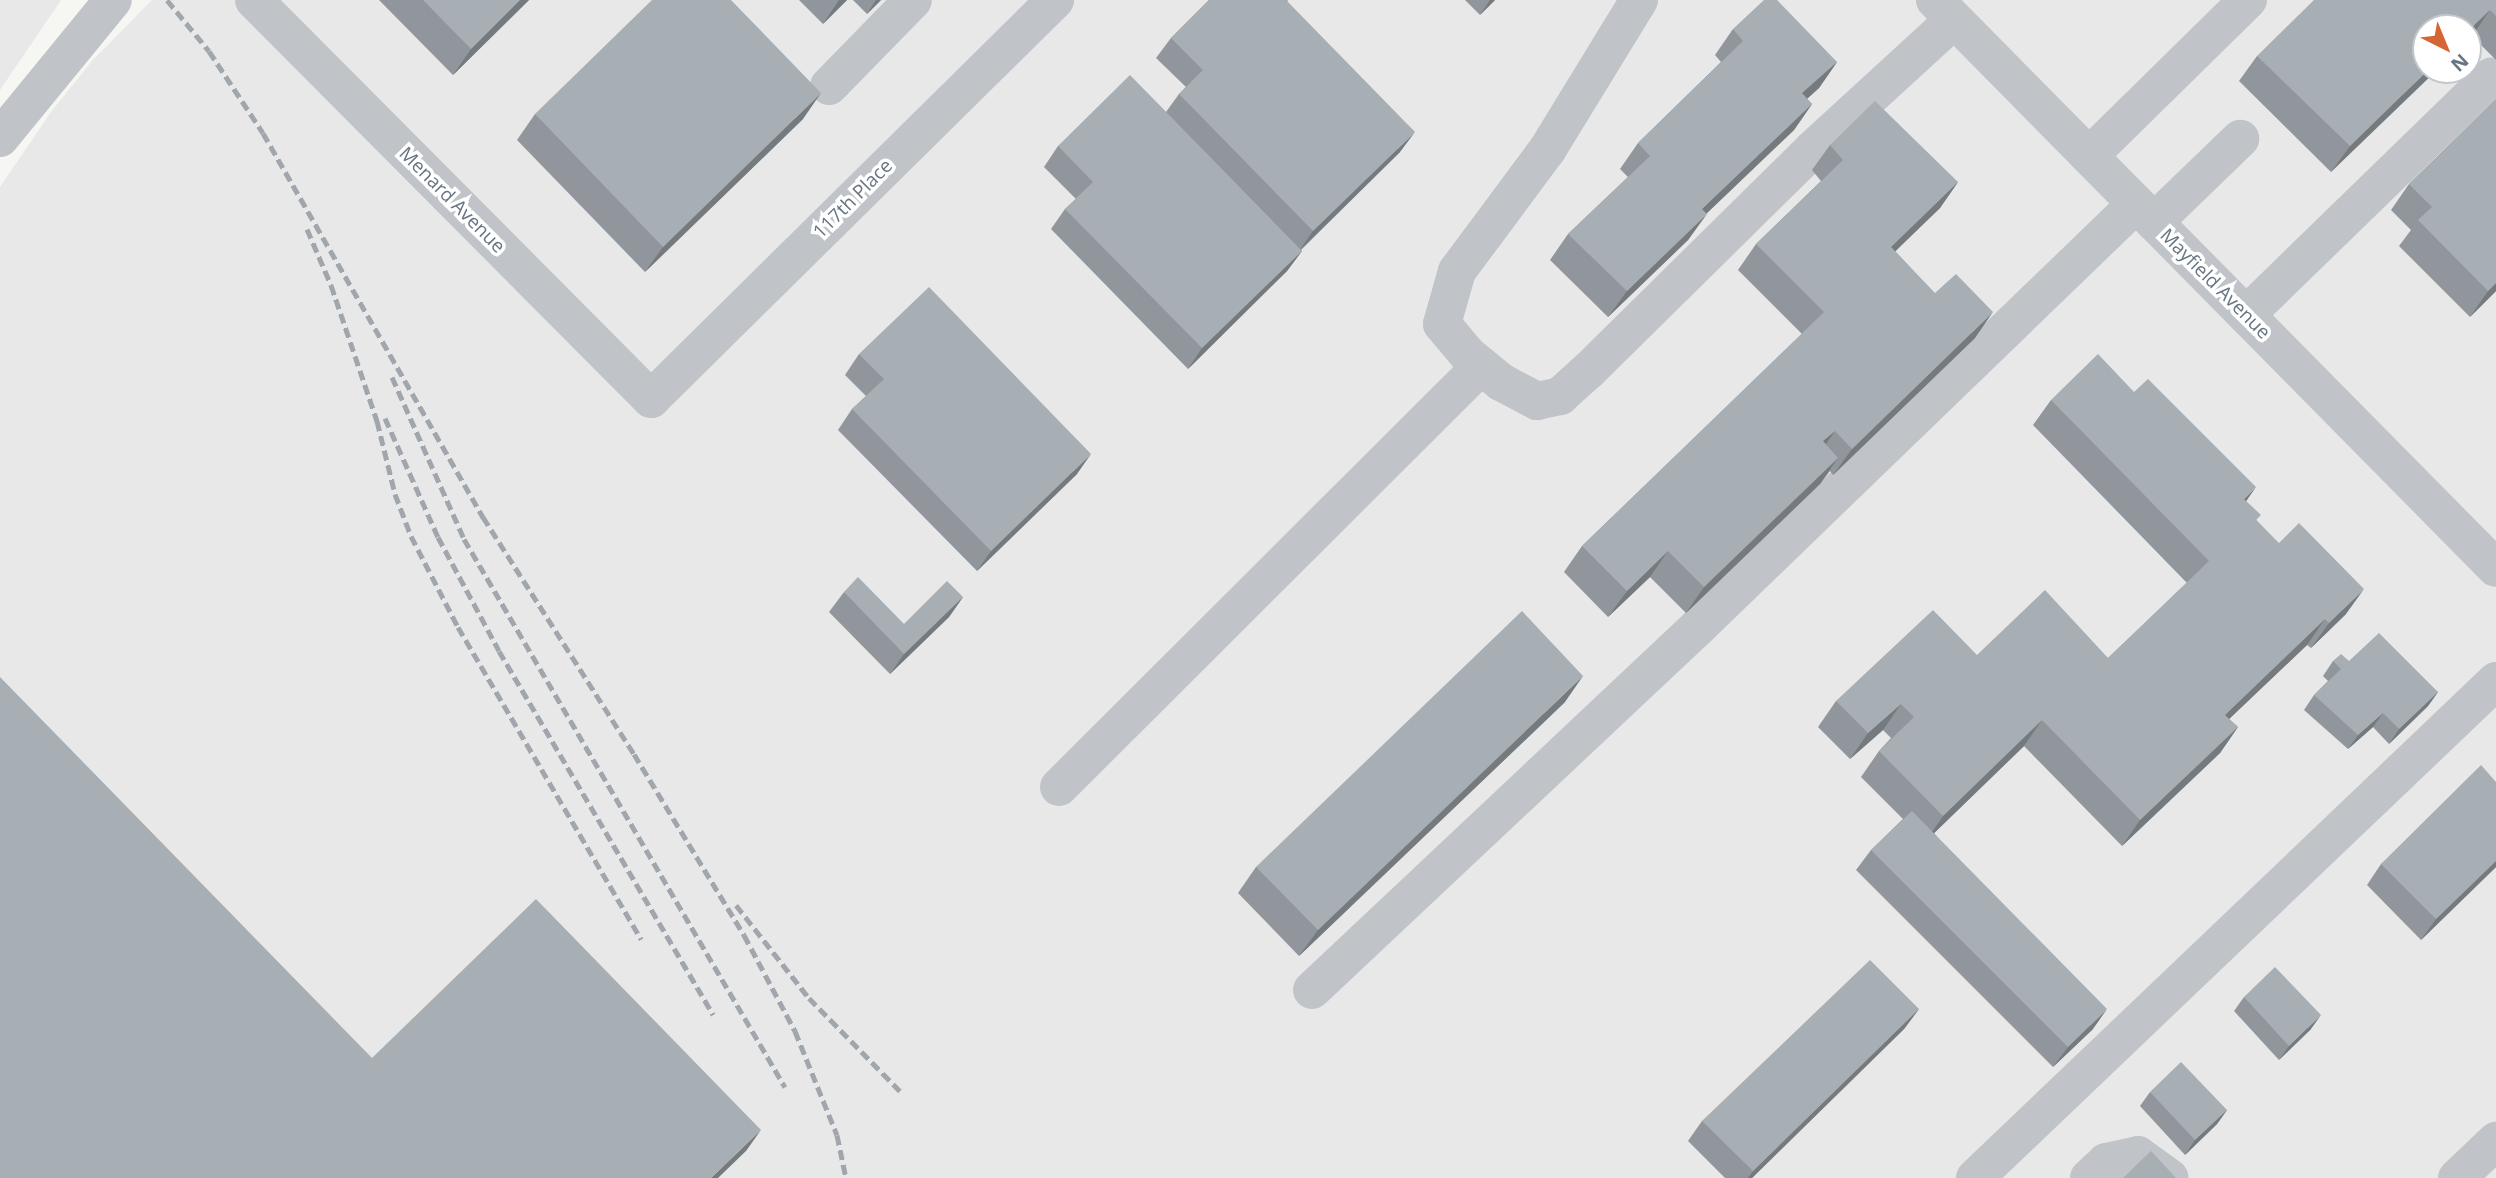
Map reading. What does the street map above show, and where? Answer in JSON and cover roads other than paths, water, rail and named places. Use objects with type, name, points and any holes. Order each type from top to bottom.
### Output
[{"type":"street","points":[[0,138],[113,0]]},
{"type":"street","name":"Menard Avenue","points":[[254,0],[651,399]]},
{"type":"street","points":[[829,86],[913,0]]},
{"type":"street","points":[[1639,0],[1546,150],[1457,271],[1442,324],[1481,366],[1501,382],[1537,401],[1560,396],[1813,149],[1944,10]]},
{"type":"street","points":[[2089,156],[2248,0]]},
{"type":"street","name":"117th Place","points":[[651,399],[1048,2]]},
{"type":"street","name":"Mayfield Avenue","points":[[1944,10],[2496,568]]},
{"type":"street","points":[[2246,315],[2491,77]]},
{"type":"street","points":[[1312,990],[1698,627],[2145,213],[2240,139]]},
{"type":"street","points":[[1059,787],[1481,366]]},
{"type":"street","points":[[1975,1178],[2496,681]]},
{"type":"street","points":[[2458,1178],[2496,1141]]},
{"type":"street","points":[[2089,1178],[2106,1162],[2138,1155],[2170,1178]]},
{"type":"railway","points":[[167,0],[209,51],[263,133],[483,517],[634,754],[744,935],[795,1031],[837,1135],[846,1178]]},
{"type":"railway","points":[[307,229],[331,285],[377,421],[395,494],[411,536],[458,627],[641,939]]},
{"type":"railway","points":[[392,377],[464,539],[785,1087]]},
{"type":"railway","points":[[385,418],[438,537],[499,651],[713,1015]]},
{"type":"railway","points":[[736,905],[809,998],[900,1091]]}]
